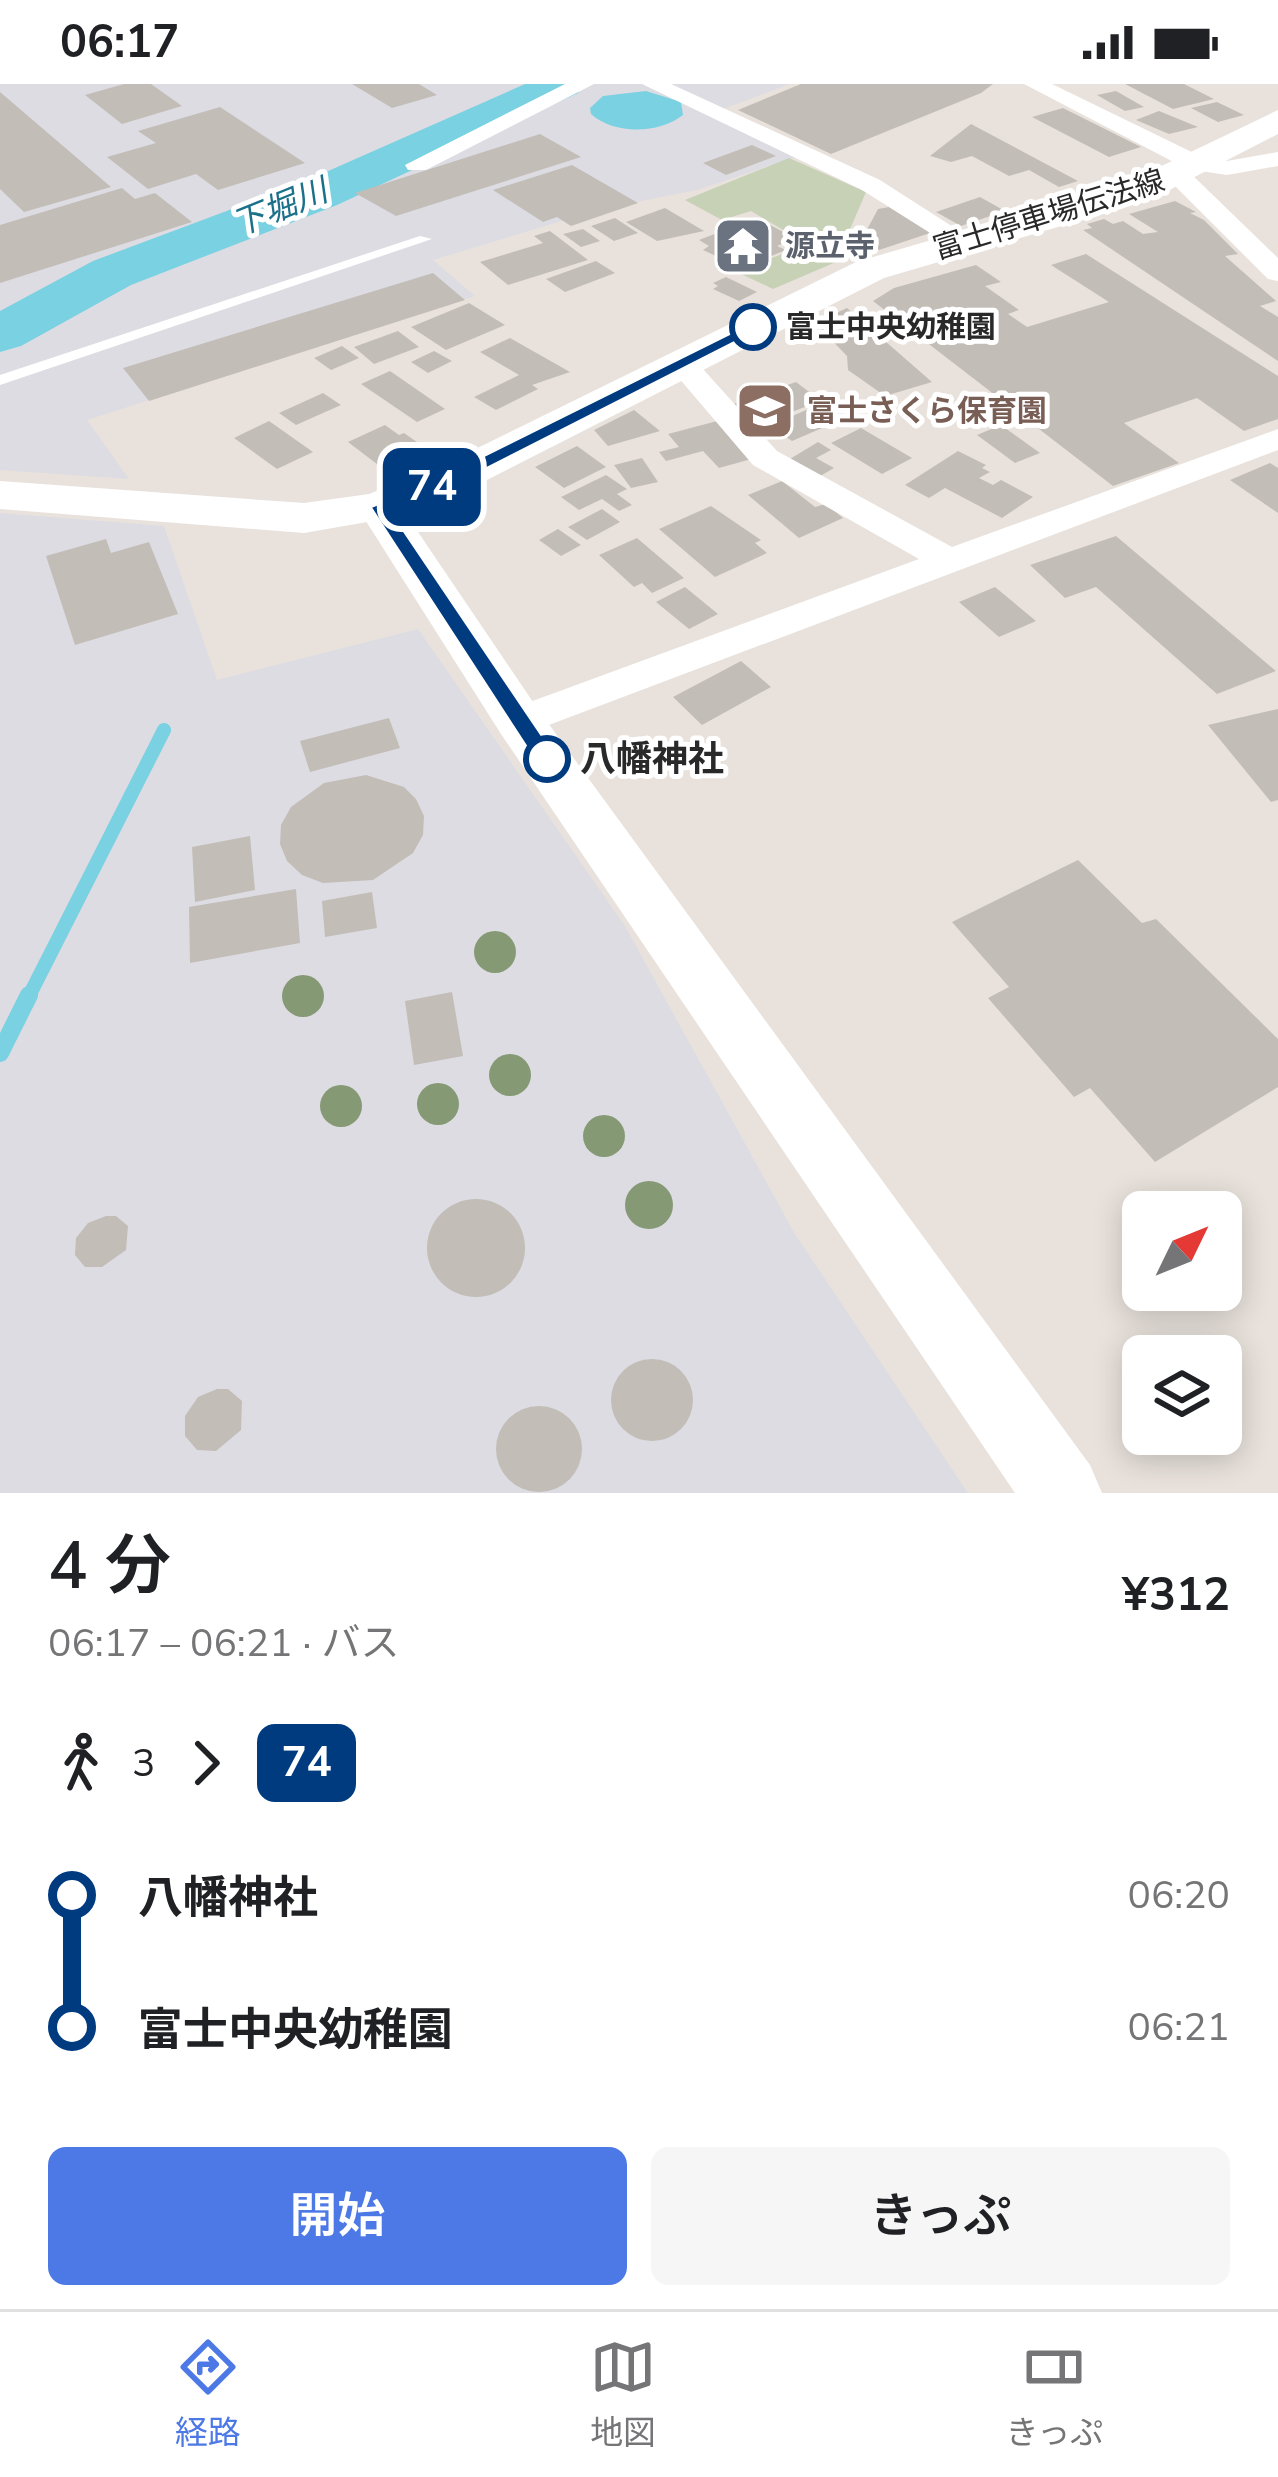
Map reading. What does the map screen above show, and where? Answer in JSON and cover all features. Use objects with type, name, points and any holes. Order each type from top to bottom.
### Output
[{"type":"main road","name":"富士停車場伝法線","points":[[0,495],[304,518],[379,507],[458,476],[854,277],[1137,192],[1278,120]]},
{"type":"street","points":[[417,165],[583,84]]},
{"type":"street","points":[[653,84],[871,185],[964,243]]},
{"type":"street","points":[[1035,84],[1187,169],[1278,273]]},
{"type":"street","points":[[1187,169],[1278,159]]},
{"type":"street","points":[[681,363],[764,458],[952,562]]},
{"type":"street","points":[[519,721],[1278,440]]},
{"type":"street","points":[[379,507],[519,721],[1062,1493]]},
{"type":"lane","points":[[0,380],[425,239]]},
{"type":"shaded area","points":[[0,84],[790,84],[723,109],[814,151],[697,190],[601,209],[433,260],[475,296],[87,420],[129,479],[0,470]]},
{"type":"shaded area","points":[[0,513],[164,526],[217,680],[418,629],[625,926],[795,1234],[968,1493],[0,1493]]},
{"type":"green space","points":[[789,158],[866,192],[836,262],[773,289],[737,272],[807,244],[751,211],[722,220],[685,200]]},
{"type":"water","points":[[646,91],[681,102],[683,115],[662,126],[637,130],[612,126],[591,114],[590,108],[603,96]]},
{"type":"building","points":[[124,84],[151,84],[182,106],[122,124],[85,95]]},
{"type":"building","points":[[352,84],[419,84],[437,95],[392,108]]},
{"type":"building","points":[[801,84],[993,84],[831,154],[738,110]]},
{"type":"building","points":[[1125,84],[1184,84],[1214,99],[1173,109]]},
{"type":"building","points":[[1116,91],[1144,107],[1125,111],[1097,95]]},
{"type":"building","points":[[0,92],[111,187],[24,212],[0,189]]},
{"type":"building","points":[[1217,102],[1244,115],[1218,122],[1191,108]]},
{"type":"building","points":[[220,107],[305,163],[218,190],[196,174],[148,189],[107,157],[156,143],[138,131]]},
{"type":"building","points":[[1063,108],[1141,147],[1109,157],[1032,117]]},
{"type":"building","points":[[1159,111],[1198,127],[1169,134],[1136,120]]},
{"type":"building","points":[[971,124],[1078,181],[1059,187],[1029,170],[1009,176],[972,156],[951,162],[930,156]]},
{"type":"building","points":[[540,134],[581,157],[396,216],[355,193]]},
{"type":"building","points":[[752,145],[776,156],[726,175],[703,163]]},
{"type":"building","points":[[572,165],[638,203],[571,226],[557,217],[543,222],[493,190]]},
{"type":"building","points":[[122,188],[135,199],[155,193],[192,222],[0,283],[0,225]]},
{"type":"building","points":[[980,197],[1005,211],[961,226],[936,212]]},
{"type":"building","points":[[1175,201],[1196,212],[1190,213],[1204,220],[1238,254],[1225,256],[1276,301],[1260,306],[1278,317],[1278,361],[1083,230],[1104,219],[1113,224],[1123,221],[1143,234],[1158,232],[1129,214]]},
{"type":"building","points":[[889,207],[930,233],[879,250],[862,239],[878,209]]},
{"type":"building","points":[[665,208],[704,231],[657,241],[626,222]]},
{"type":"building","points":[[615,218],[638,233],[614,241],[591,226]]},
{"type":"building","name":"源立寺","points":[[743,223],[756,230],[770,225],[795,238],[777,246],[786,250],[742,268],[703,250],[709,246],[699,240]]},
{"type":"building","points":[[583,229],[600,241],[581,247],[563,234]]},
{"type":"building","points":[[550,231],[588,260],[508,285],[480,262],[543,243],[534,236]]},
{"type":"building","points":[[1086,254],[1278,376],[1278,419],[1244,431],[1197,398],[1124,423],[1179,463],[1113,486],[873,301],[894,288],[976,265],[1001,282],[985,286],[1019,310],[1008,314],[1027,327],[1109,302],[1051,265]]},
{"type":"building","points":[[596,261],[615,273],[565,292],[546,279]]},
{"type":"building","points":[[433,273],[465,300],[149,401],[123,368]]},
{"type":"building","points":[[726,277],[757,292],[739,301],[713,289],[718,286],[713,283]]},
{"type":"building","points":[[469,303],[505,325],[446,350],[411,327]]},
{"type":"building","points":[[847,308],[932,382],[885,396],[848,370],[847,356],[815,323]]},
{"type":"building","points":[[398,331],[419,347],[374,364],[354,347]]},
{"type":"building","points":[[510,338],[570,372],[532,385],[538,389],[496,410],[474,397],[519,375],[480,352]]},
{"type":"building","points":[[342,346],[359,358],[331,370],[314,358]]},
{"type":"building","points":[[434,351],[452,361],[428,373],[411,362]]},
{"type":"building","points":[[390,371],[445,409],[417,422],[361,384]]},
{"type":"building","points":[[796,382],[821,401],[759,424],[734,404]]},
{"type":"building","points":[[323,393],[341,405],[296,425],[279,413]]},
{"type":"building","points":[[634,410],[660,431],[608,446],[594,430]]},
{"type":"building","points":[[806,410],[819,410],[836,422],[792,441],[770,426]]},
{"type":"building","points":[[721,420],[755,458],[719,468],[703,451],[666,461],[659,452],[679,447],[668,434]]},
{"type":"building","points":[[269,421],[313,452],[277,469],[234,438]]},
{"type":"building","points":[[385,425],[437,456],[394,477],[348,442]]},
{"type":"building","points":[[1001,425],[1040,453],[1015,463],[977,435]]},
{"type":"building","points":[[861,428],[912,458],[882,474],[831,443]]},
{"type":"building","points":[[818,442],[831,450],[816,458],[834,468],[815,479],[785,462]]},
{"type":"building","points":[[577,446],[606,467],[564,488],[535,467]]},
{"type":"building","points":[[958,451],[986,465],[982,468],[990,472],[979,478],[993,485],[1001,480],[1033,497],[1002,518],[945,488],[929,498],[905,485]]},
{"type":"building","points":[[642,458],[658,482],[631,488],[614,465]]},
{"type":"building","points":[[1270,463],[1278,468],[1278,513],[1230,480]]},
{"type":"building","points":[[606,475],[627,489],[617,494],[632,505],[619,511],[602,499],[579,510],[561,497]]},
{"type":"building","points":[[782,481],[815,507],[826,504],[843,518],[799,538],[748,495]]},
{"type":"building","points":[[711,506],[761,540],[755,543],[767,553],[715,577],[659,529]]},
{"type":"building","points":[[602,509],[620,522],[587,540],[568,527]]},
{"type":"building","points":[[558,529],[581,545],[561,556],[539,540]]},
{"type":"building","points":[[1116,536],[1276,671],[1217,694],[1096,587],[1065,598],[1030,565]]},
{"type":"building","points":[[637,538],[684,578],[652,593],[642,583],[634,587],[599,555]]},
{"type":"building","points":[[106,539],[111,553],[149,542],[178,614],[75,645],[46,556]]},
{"type":"building","points":[[685,587],[718,614],[689,629],[656,602]]},
{"type":"building","points":[[995,587],[1036,621],[999,637],[959,602]]},
{"type":"building","points":[[741,661],[771,687],[702,725],[673,697]]},
{"type":"building","points":[[1278,709],[1278,800],[1271,802],[1208,725]]},
{"type":"building","points":[[389,718],[400,748],[310,772],[300,741]]},
{"type":"building","points":[[366,775],[404,787],[416,799],[424,816],[423,835],[413,853],[373,880],[323,883],[302,875],[287,861],[280,844],[281,825],[291,807],[324,783]]},
{"type":"building","points":[[250,836],[255,890],[195,902],[192,847]]},
{"type":"building","points":[[1078,860],[1142,923],[1156,919],[1278,1039],[1278,1087],[1155,1162],[1090,1088],[1074,1097],[988,998],[1009,987],[952,922]]},
{"type":"building","points":[[296,889],[300,943],[190,963],[189,907]]},
{"type":"building","points":[[372,892],[377,928],[325,937],[322,901]]},
{"type":"building","points":[[452,992],[463,1056],[414,1065],[405,1001]]},
{"type":"building","points":[[476,1199],[495,1202],[511,1213],[522,1229],[522,1267],[511,1283],[495,1294],[476,1297],[457,1294],[441,1283],[430,1267],[427,1248],[430,1229],[441,1213],[457,1202]]},
{"type":"building","points":[[116,1216],[128,1226],[126,1250],[102,1267],[85,1267],[75,1255],[76,1238],[88,1223]]},
{"type":"building","points":[[652,1359],[681,1371],[693,1400],[681,1429],[652,1441],[623,1429],[611,1400],[623,1371]]},
{"type":"building","points":[[228,1389],[242,1401],[241,1430],[216,1451],[197,1450],[185,1436],[185,1416],[198,1397]]},
{"type":"building","points":[[539,1406],[555,1409],[569,1419],[579,1433],[579,1465],[569,1479],[555,1489],[539,1492],[523,1489],[509,1479],[499,1465],[496,1449],[499,1433],[509,1419],[523,1409]]},
{"type":"waterway","name":"下堀川","points":[[0,334],[112,273],[319,194],[562,84]]},
{"type":"waterway","points":[[28,998],[164,730]]},
{"type":"waterway","points":[[0,1053],[29,995]]},
{"type":"bus line","name":"74","points":[[547,759],[379,507],[458,476],[753,327]]},
{"type":"place","name":"源立寺","points":[[743,246]]},
{"type":"place","name":"富士中央幼稚園","points":[[753,327]]},
{"type":"place","name":"富士さくら保育園","points":[[765,411]]},
{"type":"place","name":"八幡神社","points":[[547,759]]}]
